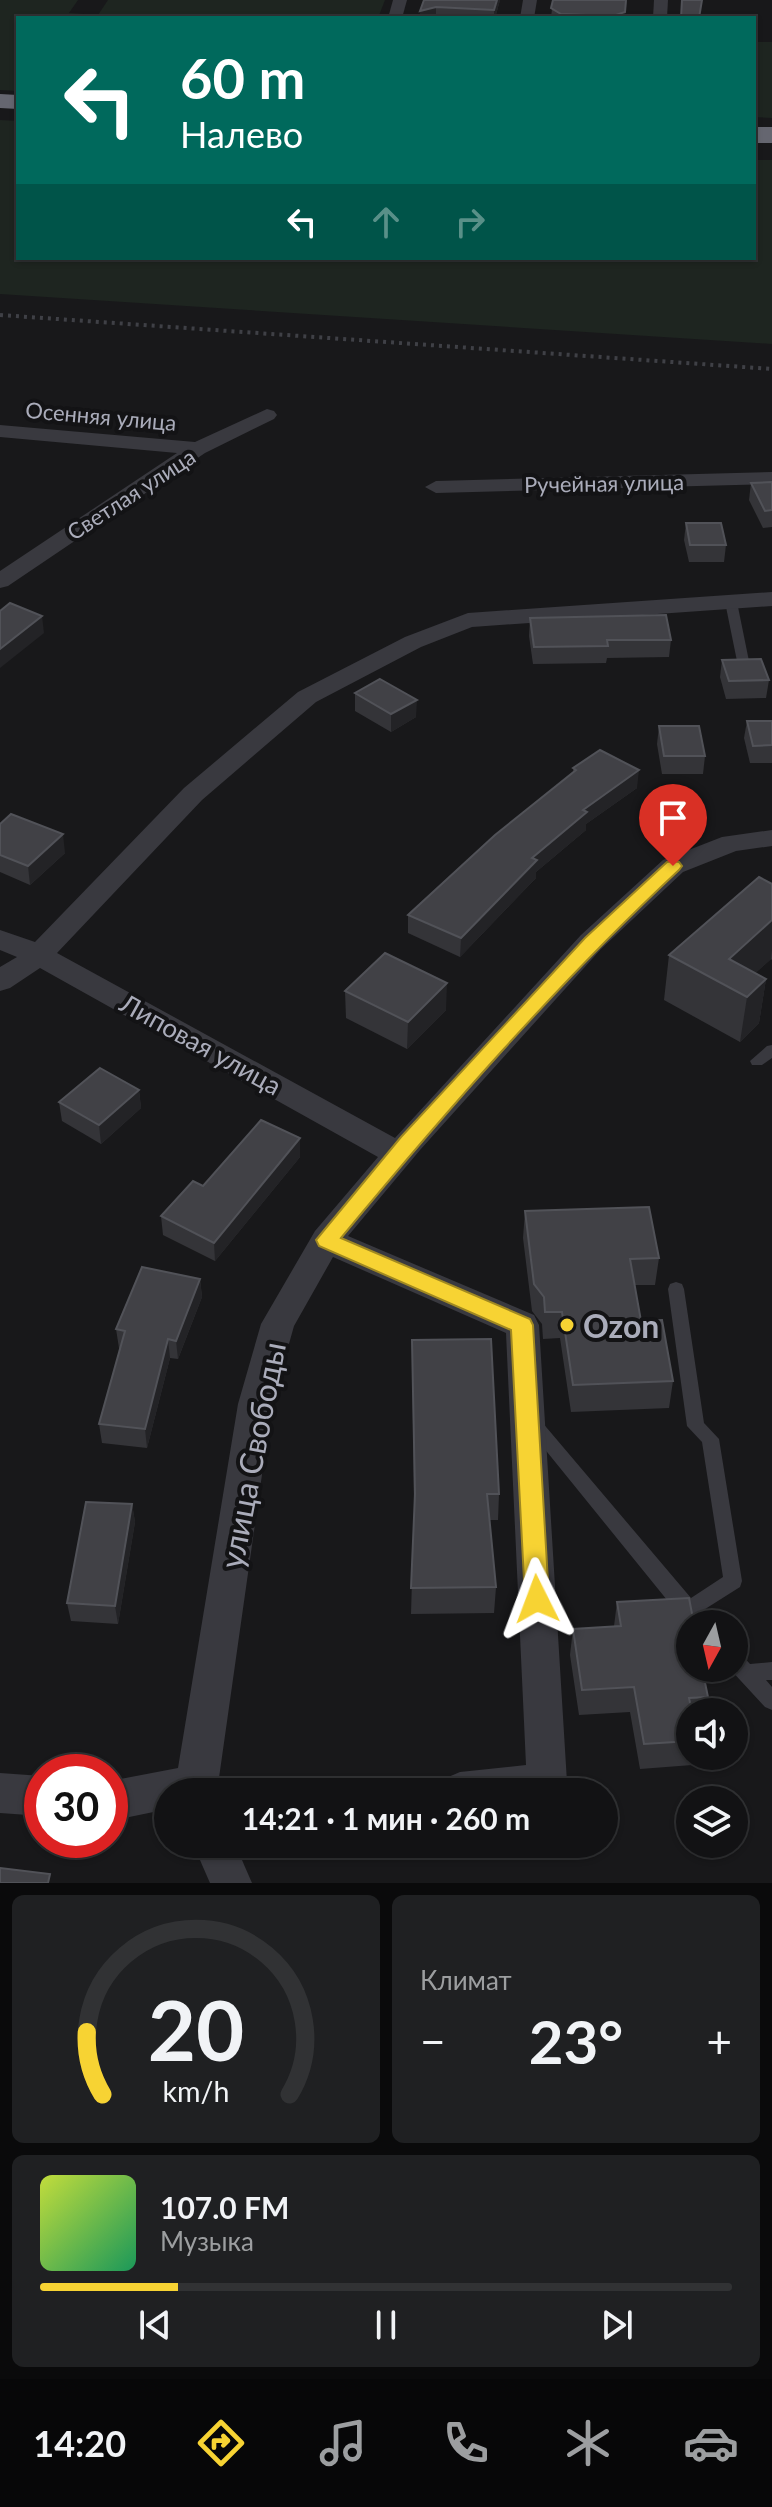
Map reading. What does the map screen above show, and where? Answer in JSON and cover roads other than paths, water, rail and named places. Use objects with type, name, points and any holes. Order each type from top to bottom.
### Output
[{"type":"street","name":"Светлая улица","points":[[0,581],[198,449],[267,415]]},
{"type":"street","name":"Осенняя улица","points":[[0,431],[198,449]]},
{"type":"street","name":"Ручейная улица","points":[[436,487],[772,478]]},
{"type":"street","points":[[0,981],[39,955],[193,794],[307,697],[413,642],[468,620],[772,599]]},
{"type":"street","name":"улица Свободы","points":[[198,1778],[255,1404],[278,1324],[326,1240],[399,1154],[591,942],[673,866],[731,843],[772,838]]},
{"type":"street","name":"Липовая улица","points":[[0,939],[39,955],[399,1154]]},
{"type":"street","points":[[326,1240],[522,1325],[547,1778]]},
{"type":"street","points":[[0,1793],[24,1795]]},
{"type":"street","points":[[128,1798],[154,1794]]},
{"type":"street","points":[[220,1858],[231,1883]]},
{"type":"lane","points":[[731,602],[745,671]]},
{"type":"lane","points":[[757,1061],[772,1050]]},
{"type":"lane","points":[[527,1416],[687,1610],[733,1581],[710,1439],[696,1426],[676,1289]]},
{"type":"lane","points":[[748,1667],[772,1671]]},
{"type":"lane","points":[[748,1675],[772,1701]]},
{"type":"place","name":"Ozon","points":[[567,1325]]}]
